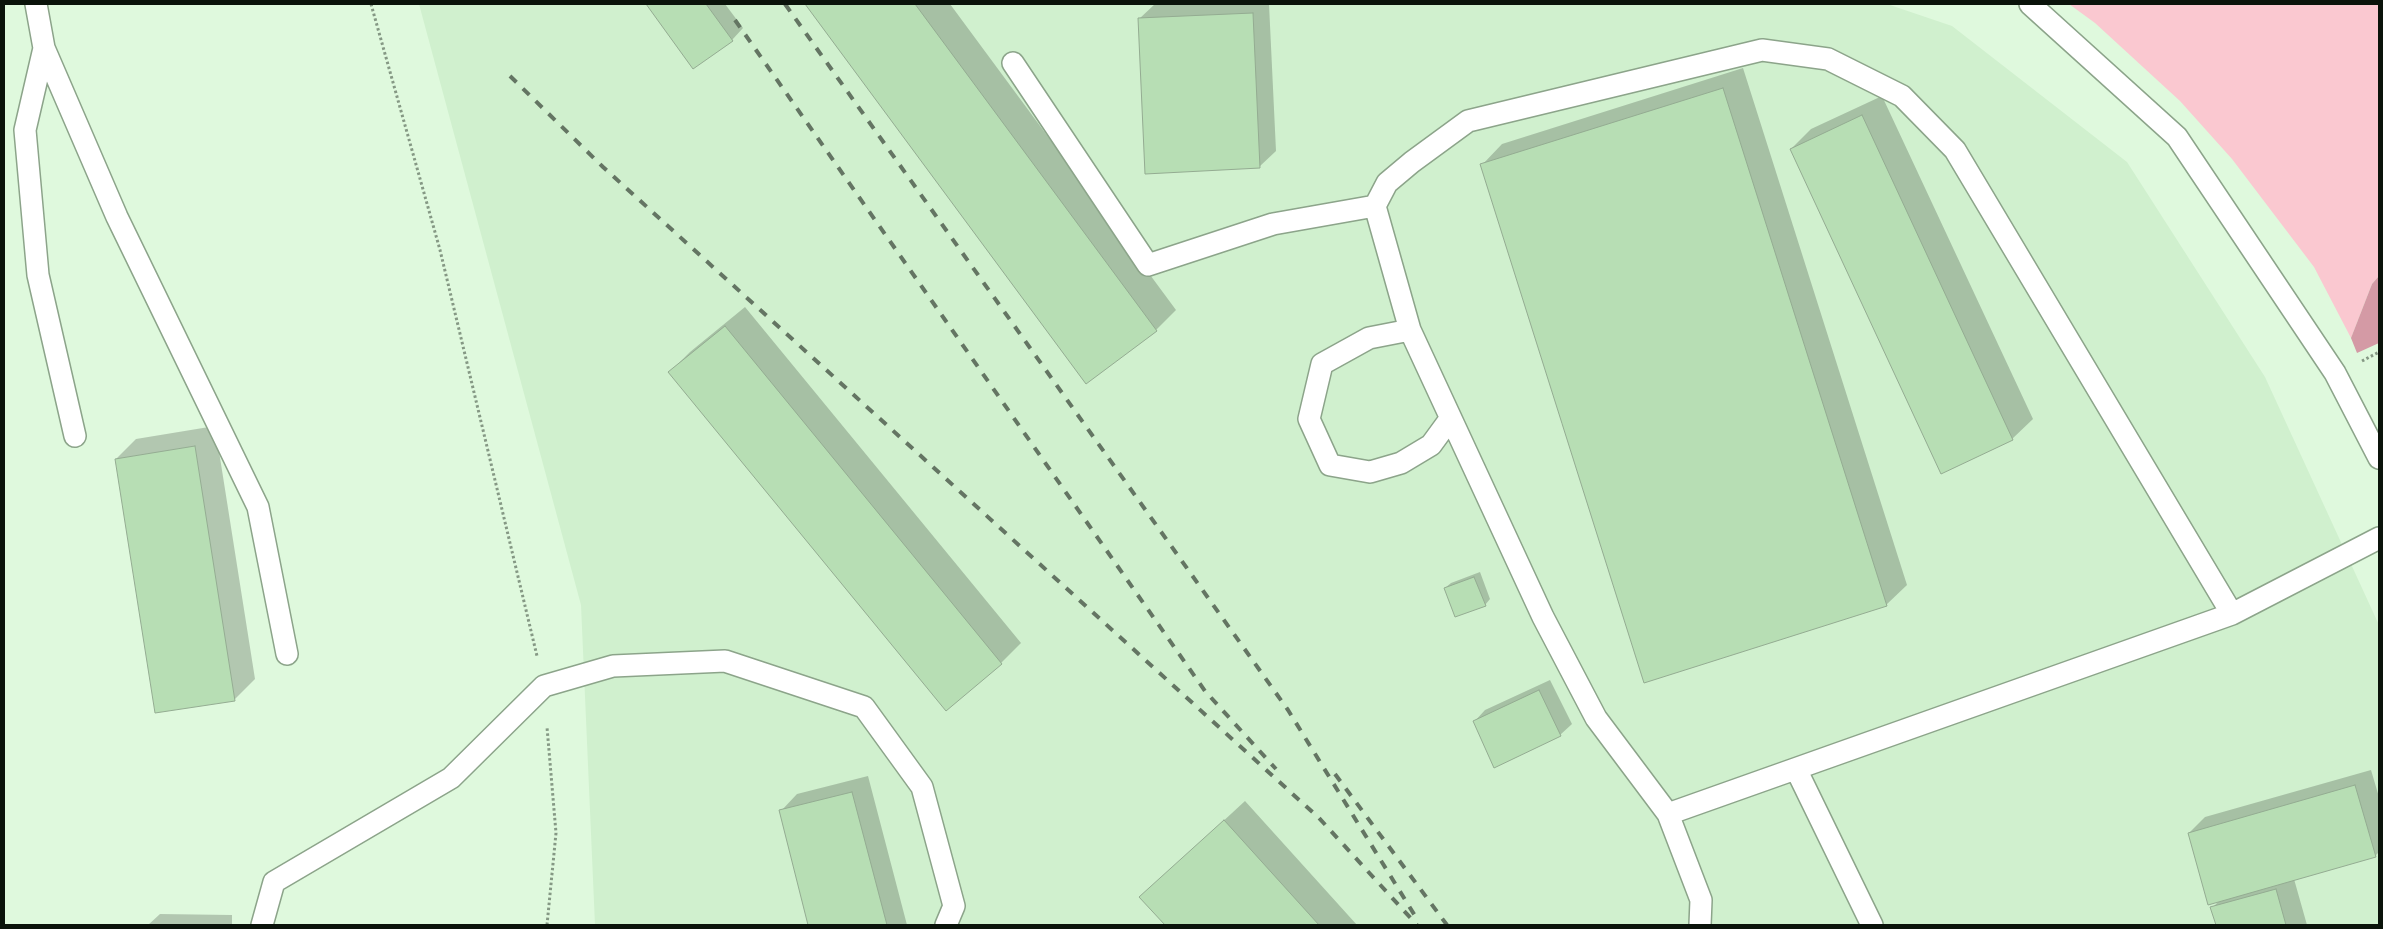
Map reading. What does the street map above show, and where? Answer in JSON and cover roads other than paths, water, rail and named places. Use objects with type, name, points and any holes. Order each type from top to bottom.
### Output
[{"type":"lane","points":[[36,4],[44,48],[117,217],[258,507],[286,654]]},
{"type":"lane","points":[[2030,4],[2177,138],[2335,373],[2379,458]]},
{"type":"lane","points":[[44,48],[25,130],[38,275],[75,436]]},
{"type":"lane","points":[[1700,925],[1701,900],[1668,814],[1596,718],[1543,617],[1410,330],[1375,206],[1387,183],[1468,121],[1762,50],[1828,59],[1902,96],[1955,150],[2232,614]]},
{"type":"lane","points":[[1013,63],[1148,265],[1273,224],[1375,206]]},
{"type":"lane","points":[[1410,330],[1369,338],[1322,364],[1309,420],[1330,465],[1370,472],[1401,463],[1430,445],[1450,419]]},
{"type":"lane","points":[[1668,814],[2232,614],[2379,538]]},
{"type":"lane","points":[[262,925],[274,882],[451,778],[544,686],[613,666],[725,661],[864,707],[922,788],[954,906],[946,925]]},
{"type":"lane","points":[[1796,769],[1872,925]]},
{"type":"railway","points":[[785,4],[1288,710],[1417,919]]},
{"type":"railway","points":[[735,20],[1205,691],[1276,769]]},
{"type":"railway","points":[[510,76],[603,167],[1319,818],[1417,925]]},
{"type":"railway","points":[[1335,774],[1447,925]]}]
